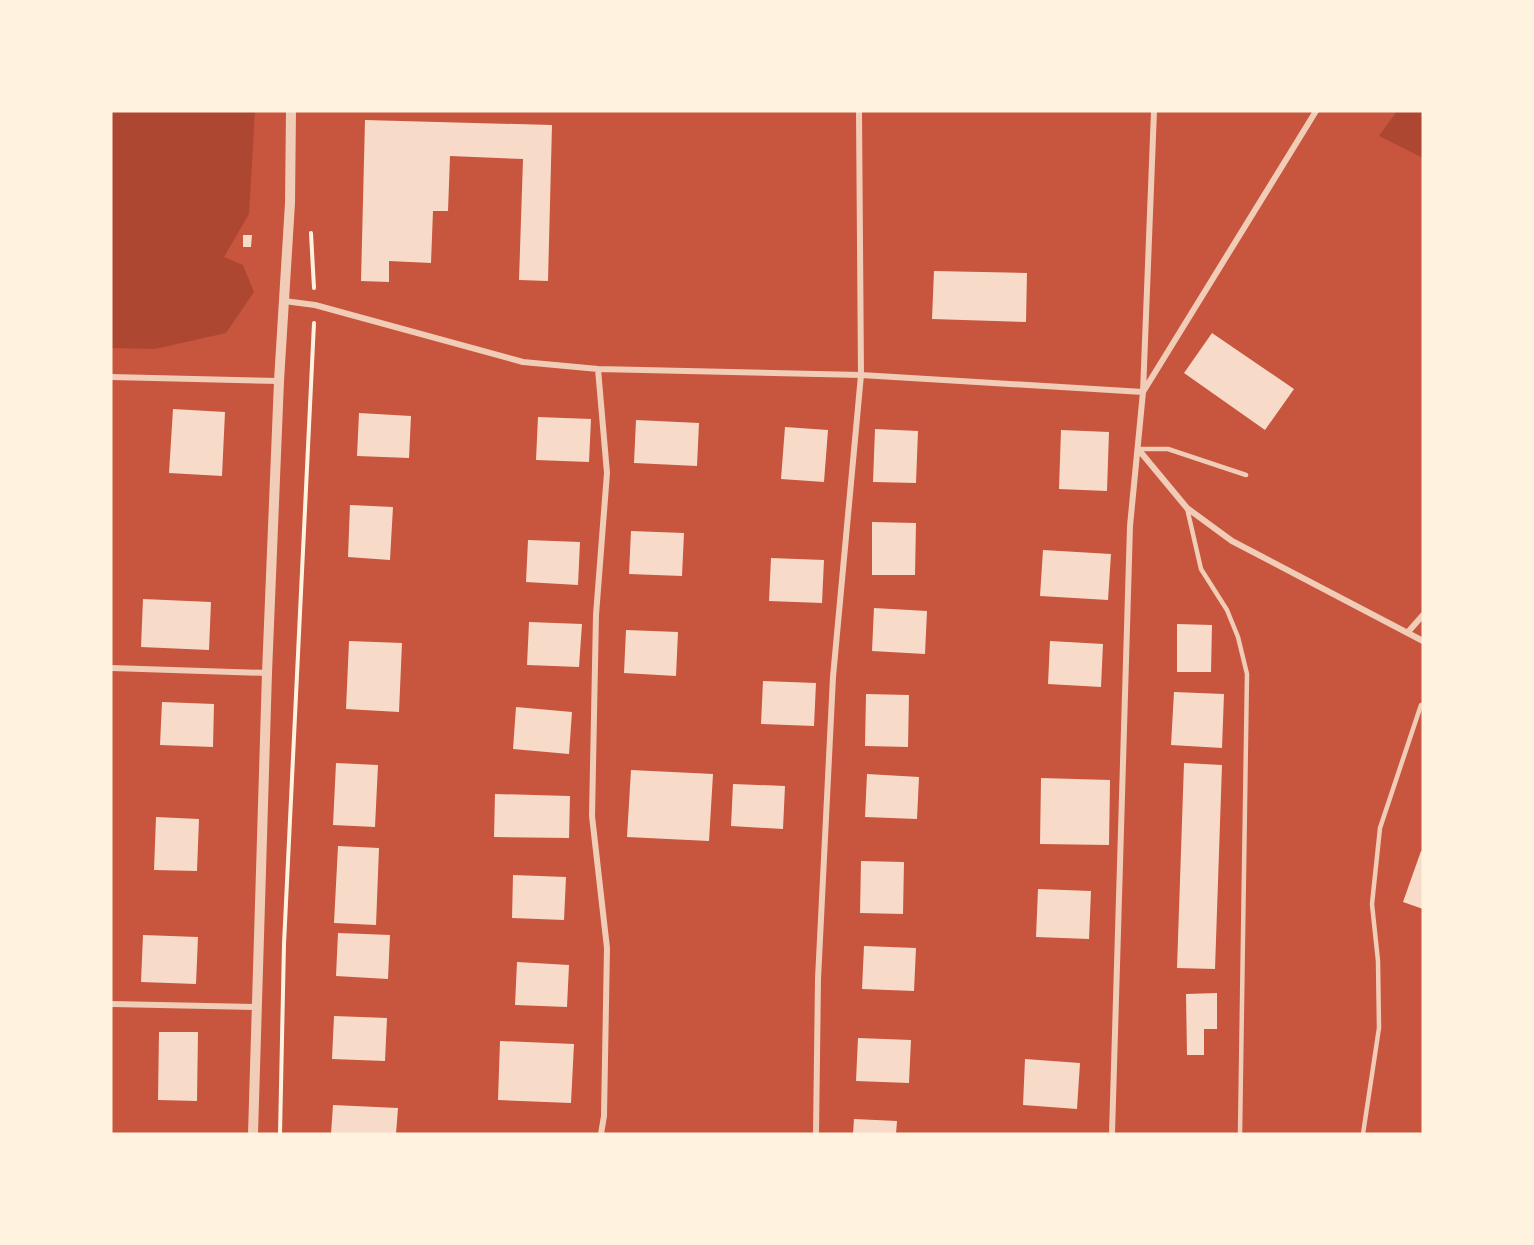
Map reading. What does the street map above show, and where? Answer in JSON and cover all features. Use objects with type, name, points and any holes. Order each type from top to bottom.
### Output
[{"type":"street","points":[[253,1134],[255,1007],[267,673],[279,381],[290,203],[291,111]]},
{"type":"street","points":[[816,1134],[818,979],[833,677],[861,375],[859,111]]},
{"type":"street","points":[[1112,1134],[1130,526],[1143,392],[1154,111]]},
{"type":"street","points":[[1143,392],[1316,111]]},
{"type":"street","points":[[284,301],[315,305],[523,362],[598,369],[861,375],[1143,392]]},
{"type":"street","points":[[598,369],[607,473],[596,615],[592,816],[607,948],[604,1116],[601,1134]]},
{"type":"street","points":[[111,377],[279,381]]},
{"type":"street","points":[[1138,449],[1187,508],[1232,541],[1423,641]]},
{"type":"street","points":[[1408,632],[1423,615]]},
{"type":"street","points":[[111,668],[267,673]]},
{"type":"street","points":[[111,1004],[255,1007]]},
{"type":"lane","points":[[1138,449],[1168,449],[1246,475]]},
{"type":"lane","points":[[1187,508],[1201,569],[1227,609],[1238,637],[1247,674],[1240,1134]]},
{"type":"lane","points":[[1363,1134],[1379,1028],[1378,961],[1372,904],[1380,828],[1421,705]]},
{"type":"path","points":[[280,1134],[284,944],[315,305],[311,228]]},
{"type":"shaded area","points":[[111,111],[255,111],[249,214],[224,257],[243,265],[254,292],[226,333],[155,349],[111,348]]},
{"type":"shaded area","points":[[1397,111],[1423,111],[1423,158],[1379,136]]},
{"type":"building","points":[[365,120],[552,125],[548,281],[519,280],[523,159],[450,156],[448,211],[433,211],[431,263],[389,261],[389,282],[361,281]]},
{"type":"building","points":[[243,235],[252,235],[251,247],[243,247]]},
{"type":"building","points":[[934,271],[1027,273],[1026,322],[932,319]]},
{"type":"building","points":[[1212,333],[1294,389],[1265,430],[1184,373]]},
{"type":"building","points":[[173,409],[225,412],[222,476],[169,473]]},
{"type":"building","points":[[359,413],[411,416],[409,458],[357,456]]},
{"type":"building","points":[[538,417],[591,419],[589,462],[536,460]]},
{"type":"building","points":[[636,420],[699,423],[697,466],[634,463]]},
{"type":"building","points":[[785,427],[828,430],[824,482],[781,479]]},
{"type":"building","points":[[875,429],[918,431],[916,483],[873,482]]},
{"type":"building","points":[[1061,430],[1109,432],[1107,491],[1059,489]]},
{"type":"building","points":[[350,505],[393,507],[390,560],[348,557]]},
{"type":"building","points":[[872,522],[916,523],[915,575],[872,575]]},
{"type":"building","points":[[631,531],[684,533],[682,576],[629,574]]},
{"type":"building","points":[[528,540],[580,542],[578,585],[526,582]]},
{"type":"building","points":[[1043,550],[1111,554],[1108,600],[1040,596]]},
{"type":"building","points":[[771,558],[824,560],[822,603],[769,601]]},
{"type":"building","points":[[143,599],[211,602],[209,650],[141,647]]},
{"type":"building","points":[[874,608],[927,611],[925,654],[872,651]]},
{"type":"building","points":[[529,622],[582,624],[579,667],[527,665]]},
{"type":"building","points":[[1177,624],[1212,625],[1211,672],[1177,672]]},
{"type":"building","points":[[626,630],[678,632],[676,676],[624,673]]},
{"type":"building","points":[[349,641],[402,643],[399,712],[346,709]]},
{"type":"building","points":[[1050,641],[1103,644],[1101,687],[1048,684]]},
{"type":"building","points":[[763,681],[816,683],[814,726],[761,724]]},
{"type":"building","points":[[1174,692],[1224,694],[1222,748],[1171,745]]},
{"type":"building","points":[[866,694],[909,695],[908,747],[865,746]]},
{"type":"building","points":[[162,702],[214,704],[213,747],[160,745]]},
{"type":"building","points":[[516,707],[572,712],[569,754],[513,749]]},
{"type":"building","points":[[336,763],[378,765],[375,827],[333,825]]},
{"type":"building","points":[[1184,763],[1222,765],[1215,969],[1177,968]]},
{"type":"building","points":[[631,770],[713,774],[709,841],[627,837]]},
{"type":"building","points":[[867,774],[919,777],[917,819],[865,817]]},
{"type":"building","points":[[1041,778],[1110,780],[1109,845],[1040,844]]},
{"type":"building","points":[[733,784],[785,786],[783,829],[731,826]]},
{"type":"building","points":[[495,794],[570,796],[569,838],[494,837]]},
{"type":"building","points":[[156,817],[199,819],[197,871],[154,870]]},
{"type":"building","points":[[338,846],[379,848],[376,925],[334,923]]},
{"type":"building","points":[[1421,851],[1423,852],[1423,909],[1403,902]]},
{"type":"building","points":[[861,861],[904,862],[903,914],[860,913]]},
{"type":"building","points":[[513,875],[566,877],[564,920],[512,918]]},
{"type":"building","points":[[1038,889],[1091,891],[1089,939],[1036,937]]},
{"type":"building","points":[[338,933],[390,935],[388,979],[336,976]]},
{"type":"building","points":[[143,935],[198,937],[196,984],[141,982]]},
{"type":"building","points":[[864,946],[916,948],[914,991],[862,989]]},
{"type":"building","points":[[517,962],[569,965],[567,1007],[515,1005]]},
{"type":"building","points":[[1217,993],[1217,1029],[1204,1029],[1204,1055],[1187,1055],[1186,994]]},
{"type":"building","points":[[334,1016],[387,1018],[385,1061],[332,1059]]},
{"type":"building","points":[[159,1032],[198,1032],[197,1101],[158,1100]]},
{"type":"building","points":[[858,1038],[911,1040],[909,1083],[856,1081]]},
{"type":"building","points":[[500,1041],[574,1044],[571,1103],[498,1100]]},
{"type":"building","points":[[1025,1059],[1080,1063],[1077,1109],[1023,1105]]},
{"type":"building","points":[[333,1105],[398,1108],[396,1134],[331,1134]]},
{"type":"building","points":[[854,1119],[897,1121],[896,1134],[853,1134]]}]
